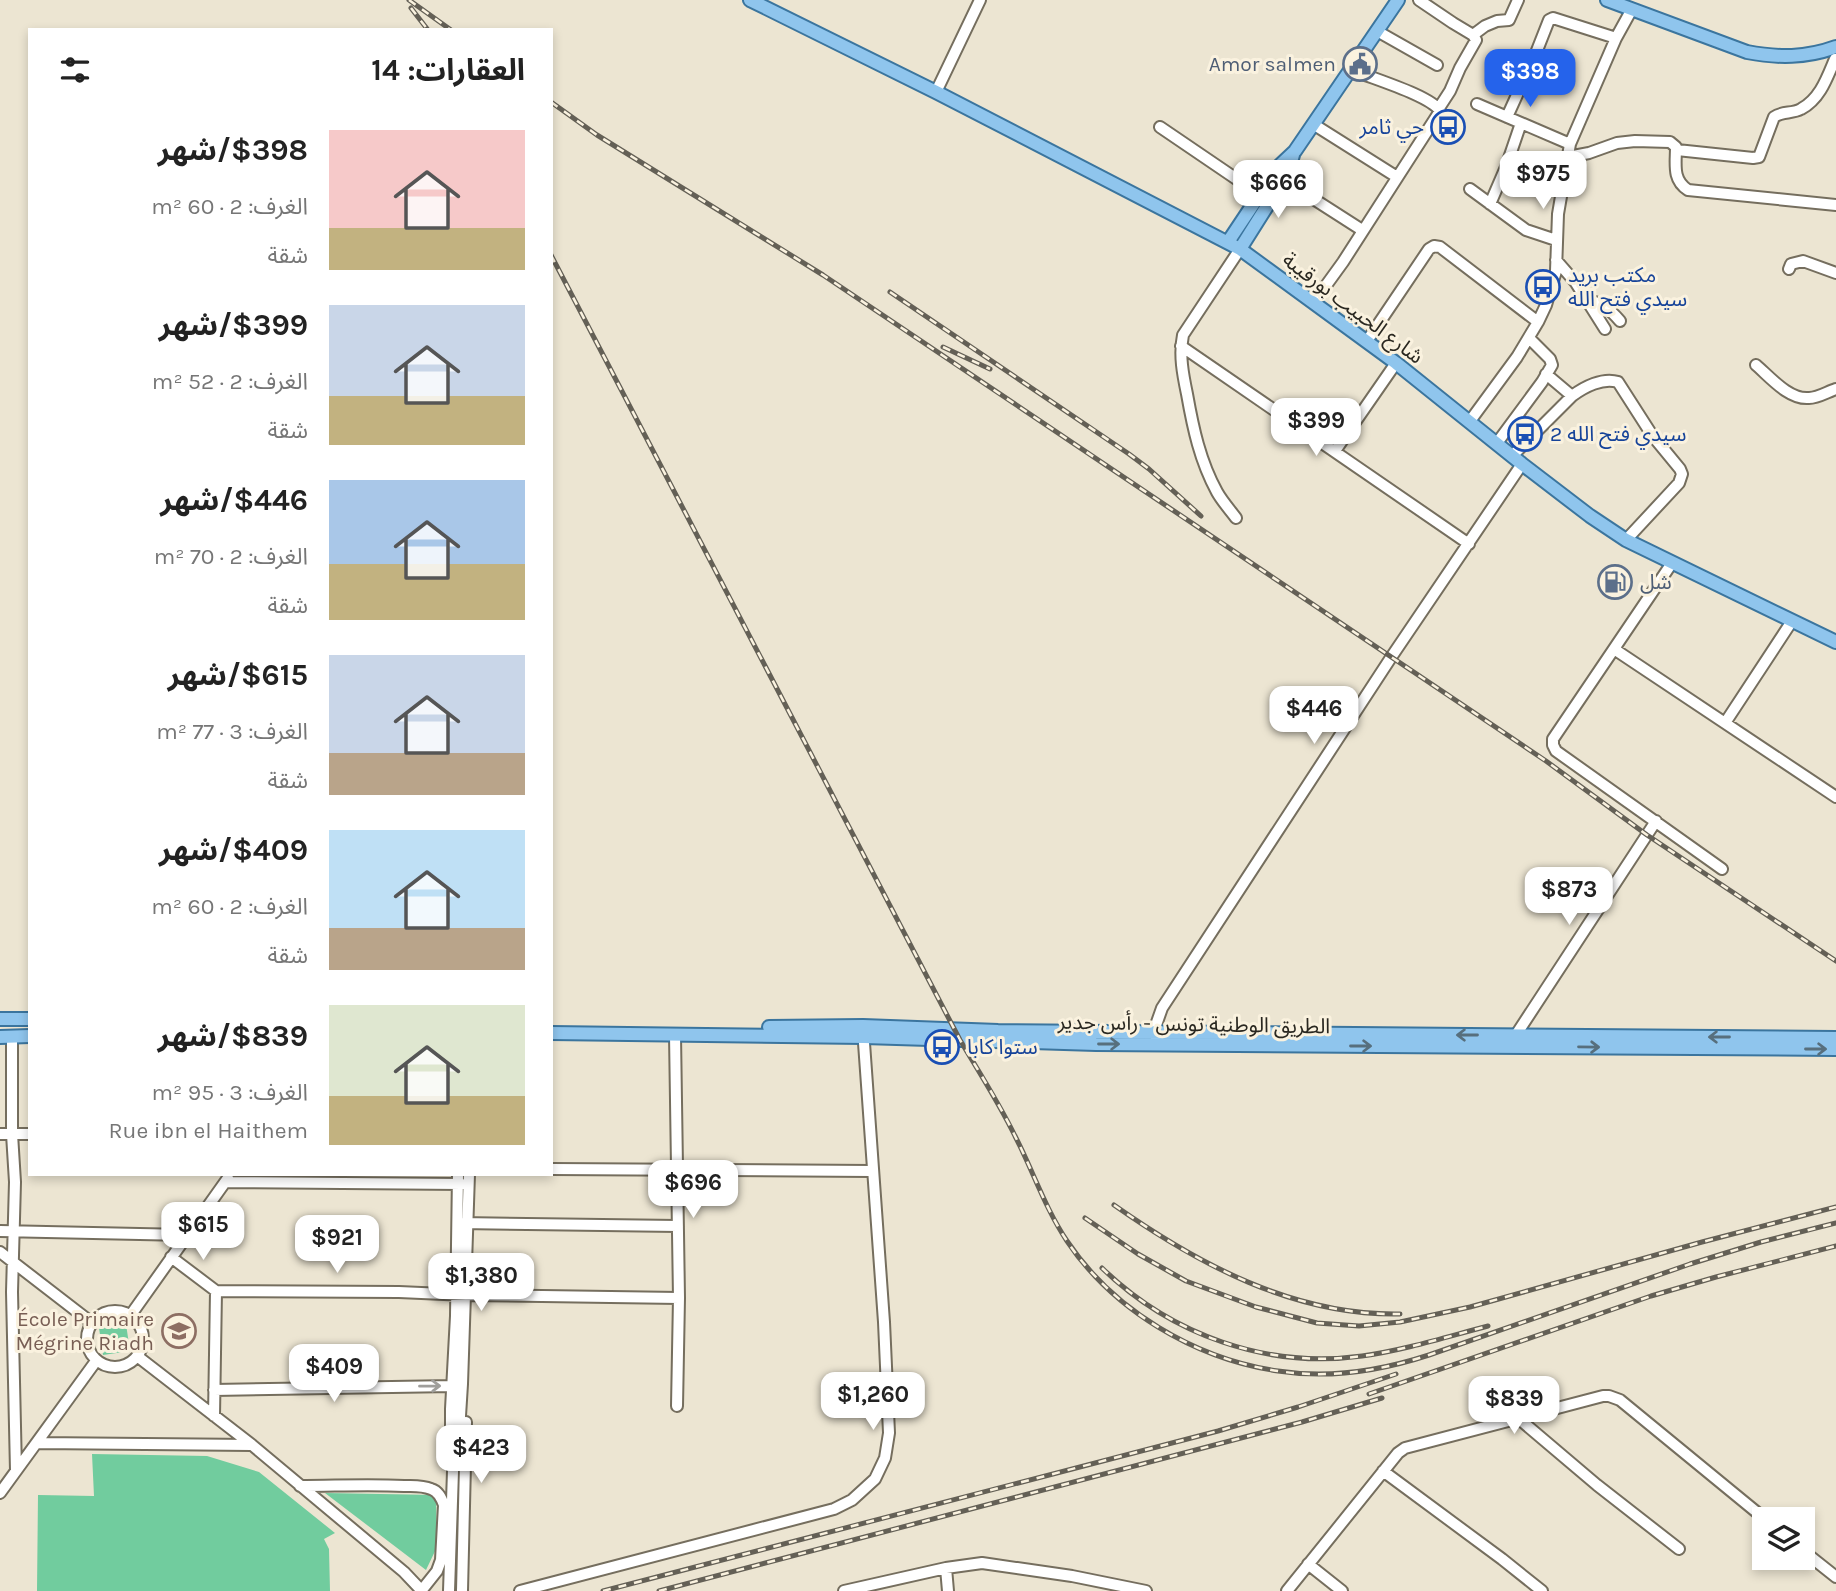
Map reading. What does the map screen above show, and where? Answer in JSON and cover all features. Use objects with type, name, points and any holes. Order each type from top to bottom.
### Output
[{"type":"main road","name":"شارع الحبيب بورقيبة","points":[[750,0],[1234,245],[1367,341],[1517,460],[1626,540],[1836,642]]},
{"type":"main road","points":[[1234,245],[1278,167],[1295,151],[1398,0]]},
{"type":"main road","points":[[1607,0],[1747,52],[1790,57],[1835,55]]},
{"type":"main road","points":[[1234,245],[1284,180],[1295,151]]},
{"type":"main road","points":[[0,1019],[28,1019]]},
{"type":"main road","name":"الطريق الوطنية تونس - رأس جدير","points":[[553,1024],[864,1032]]},
{"type":"main road","name":"الطريق الوطنية تونس - رأس جدير","points":[[553,1033],[675,1035],[949,1031],[1156,1038],[1512,1041],[1836,1049]]},
{"type":"main road","points":[[6,1037],[28,1036]]},
{"type":"main road","name":"الطريق الوطنية تونس - رأس جدير","points":[[1512,1041],[1836,1038]]},
{"type":"street","points":[[936,92],[980,0]]},
{"type":"street","points":[[1314,302],[1439,114],[1439,108],[1476,43],[1473,35],[1419,0]]},
{"type":"street","points":[[1473,35],[1494,22],[1509,20],[1518,0]]},
{"type":"street","points":[[1470,421],[1529,338],[1546,305],[1554,278],[1558,214],[1570,144],[1616,38],[1632,9]]},
{"type":"street","points":[[1507,117],[1549,20],[1553,18],[1616,38]]},
{"type":"street","points":[[1377,31],[1437,65]]},
{"type":"street","points":[[1676,150],[1759,157],[1774,117],[1777,114],[1800,110],[1812,101],[1819,93],[1835,55]]},
{"type":"street","points":[[1350,69],[1417,95],[1439,108]]},
{"type":"street","points":[[1477,104],[1570,144]]},
{"type":"street","points":[[1490,204],[1521,123]]},
{"type":"street","points":[[1313,124],[1397,177]]},
{"type":"street","points":[[1160,127],[1260,195]]},
{"type":"street","points":[[1568,157],[1589,153],[1616,142],[1670,142],[1675,145],[1676,150],[1676,178],[1681,186],[1688,190],[1836,205]]},
{"type":"street","points":[[1284,180],[1362,230]]},
{"type":"street","points":[[1470,189],[1526,230],[1556,240]]},
{"type":"street","points":[[1234,245],[1184,335],[1181,346],[1193,429],[1203,463],[1218,494],[1236,518]]},
{"type":"street","points":[[1367,341],[1429,248],[1434,246],[1440,247],[1538,322]]},
{"type":"street","points":[[1556,260],[1586,299],[1605,330]]},
{"type":"street","points":[[1789,269],[1791,264],[1803,261],[1836,273]]},
{"type":"street","points":[[1586,299],[1612,311],[1620,321]]},
{"type":"street","points":[[1497,443],[1552,365],[1550,359],[1529,338]]},
{"type":"street","points":[[1181,346],[1469,544]]},
{"type":"street","points":[[1335,451],[1396,363]]},
{"type":"street","points":[[1756,365],[1784,389],[1800,398],[1816,397],[1836,389]]},
{"type":"street","points":[[1546,374],[1572,396]]},
{"type":"street","points":[[1156,1038],[1162,1008],[1392,656],[1469,544],[1517,460],[1572,396],[1594,384],[1613,380],[1618,382],[1652,435],[1682,474],[1679,483],[1626,540]]},
{"type":"street","points":[[1672,563],[1553,739],[1553,745],[1556,751],[1722,869]]},
{"type":"street","points":[[1725,723],[1793,621]]},
{"type":"street","points":[[1614,649],[1836,797]]},
{"type":"street","points":[[1512,1041],[1656,821]]},
{"type":"street","points":[[520,1591],[834,1509],[852,1500],[875,1479],[885,1458],[889,1433],[864,1032]]},
{"type":"street","points":[[675,1035],[679,1298],[677,1406]]},
{"type":"street","points":[[6,1037],[6,1134],[15,1182],[12,1292],[16,1471]]},
{"type":"street","points":[[6,1134],[28,1134]]},
{"type":"street","points":[[553,1169],[872,1171]]},
{"type":"street","points":[[130,1316],[228,1178],[463,1179],[458,1385],[451,1434],[454,1441],[449,1591]]},
{"type":"street","points":[[462,1224],[678,1226]]},
{"type":"street","points":[[0,1231],[186,1235]]},
{"type":"street","points":[[0,1252],[92,1322]]},
{"type":"street","points":[[171,1257],[216,1291],[679,1298]]},
{"type":"street","points":[[214,1416],[216,1291]]},
{"type":"street","points":[[111,1311],[130,1316],[138,1324],[142,1335],[142,1346],[137,1356],[129,1364],[118,1367],[106,1366],[96,1361],[86,1343],[92,1322],[111,1311]]},
{"type":"street","points":[[137,1356],[251,1445],[422,1590],[437,1571],[441,1560],[444,1505],[440,1496],[430,1488],[300,1486]]},
{"type":"street","points":[[0,1493],[96,1361]]},
{"type":"street","points":[[214,1390],[458,1385],[465,1393],[466,1440],[461,1591]]},
{"type":"street","points":[[1287,1591],[1383,1471],[1405,1448],[1596,1398],[1609,1396],[1620,1400],[1752,1508]]},
{"type":"street","points":[[1518,1418],[1597,1485],[1679,1549]]},
{"type":"street","points":[[38,1443],[251,1445]]},
{"type":"street","points":[[1383,1471],[1542,1591]]},
{"type":"street","points":[[1815,1560],[1836,1577]]},
{"type":"street","points":[[844,1591],[946,1568],[982,1563],[1146,1591]]},
{"type":"street","points":[[1308,1564],[1342,1591]]},
{"type":"street","points":[[946,1568],[948,1591]]},
{"type":"green space","points":[[126,1324],[130,1351],[103,1355],[99,1328]]},
{"type":"green space","points":[[92,1454],[207,1456],[259,1472],[335,1533],[324,1539],[329,1549],[330,1591],[37,1591],[38,1495],[94,1496]]},
{"type":"green space","points":[[325,1493],[436,1495],[437,1547],[426,1570]]},
{"type":"railway","points":[[409,0],[448,28]]},
{"type":"railway","points":[[411,8],[426,28]]},
{"type":"railway","points":[[553,103],[597,135],[823,275],[1546,761],[1647,835],[1836,961]]},
{"type":"railway","points":[[553,259],[960,1040],[1009,1124],[1059,1228],[1086,1266],[1132,1309],[1187,1343],[1247,1365],[1297,1373],[1354,1372],[1429,1355],[1690,1264],[1836,1223]]},
{"type":"railway","points":[[890,292],[1129,454],[1201,516]]},
{"type":"railway","points":[[943,347],[990,369]]},
{"type":"railway","points":[[1114,1205],[1213,1266],[1285,1296],[1322,1306],[1400,1314]]},
{"type":"railway","points":[[1085,1218],[1138,1254],[1186,1281],[1256,1307],[1317,1323],[1359,1326],[1400,1322],[1470,1307],[1836,1207]]},
{"type":"railway","points":[[1369,1394],[1651,1296],[1836,1246]]},
{"type":"railway","points":[[1102,1268],[1129,1292],[1158,1312],[1190,1329],[1256,1352],[1326,1359],[1362,1356],[1410,1347],[1488,1326]]},
{"type":"railway","points":[[603,1591],[1218,1431],[1396,1374]]},
{"type":"railway","points":[[659,1591],[1302,1422],[1382,1398]]},
{"type":"place","name":"Amor salmen","points":[[1360,64]]},
{"type":"place","name":"حي ثامر","points":[[1448,127]]},
{"type":"place","name":"مكتب بريد سيدي فتح الله","points":[[1543,287]]},
{"type":"place","name":"2 سيدي فتح الله","points":[[1525,434]]},
{"type":"place","name":"شل","points":[[1615,582]]},
{"type":"place","name":"ستوا كابا","points":[[942,1047]]},
{"type":"place","name":"École Primaire Mégrine Riadh","points":[[179,1331]]}]
